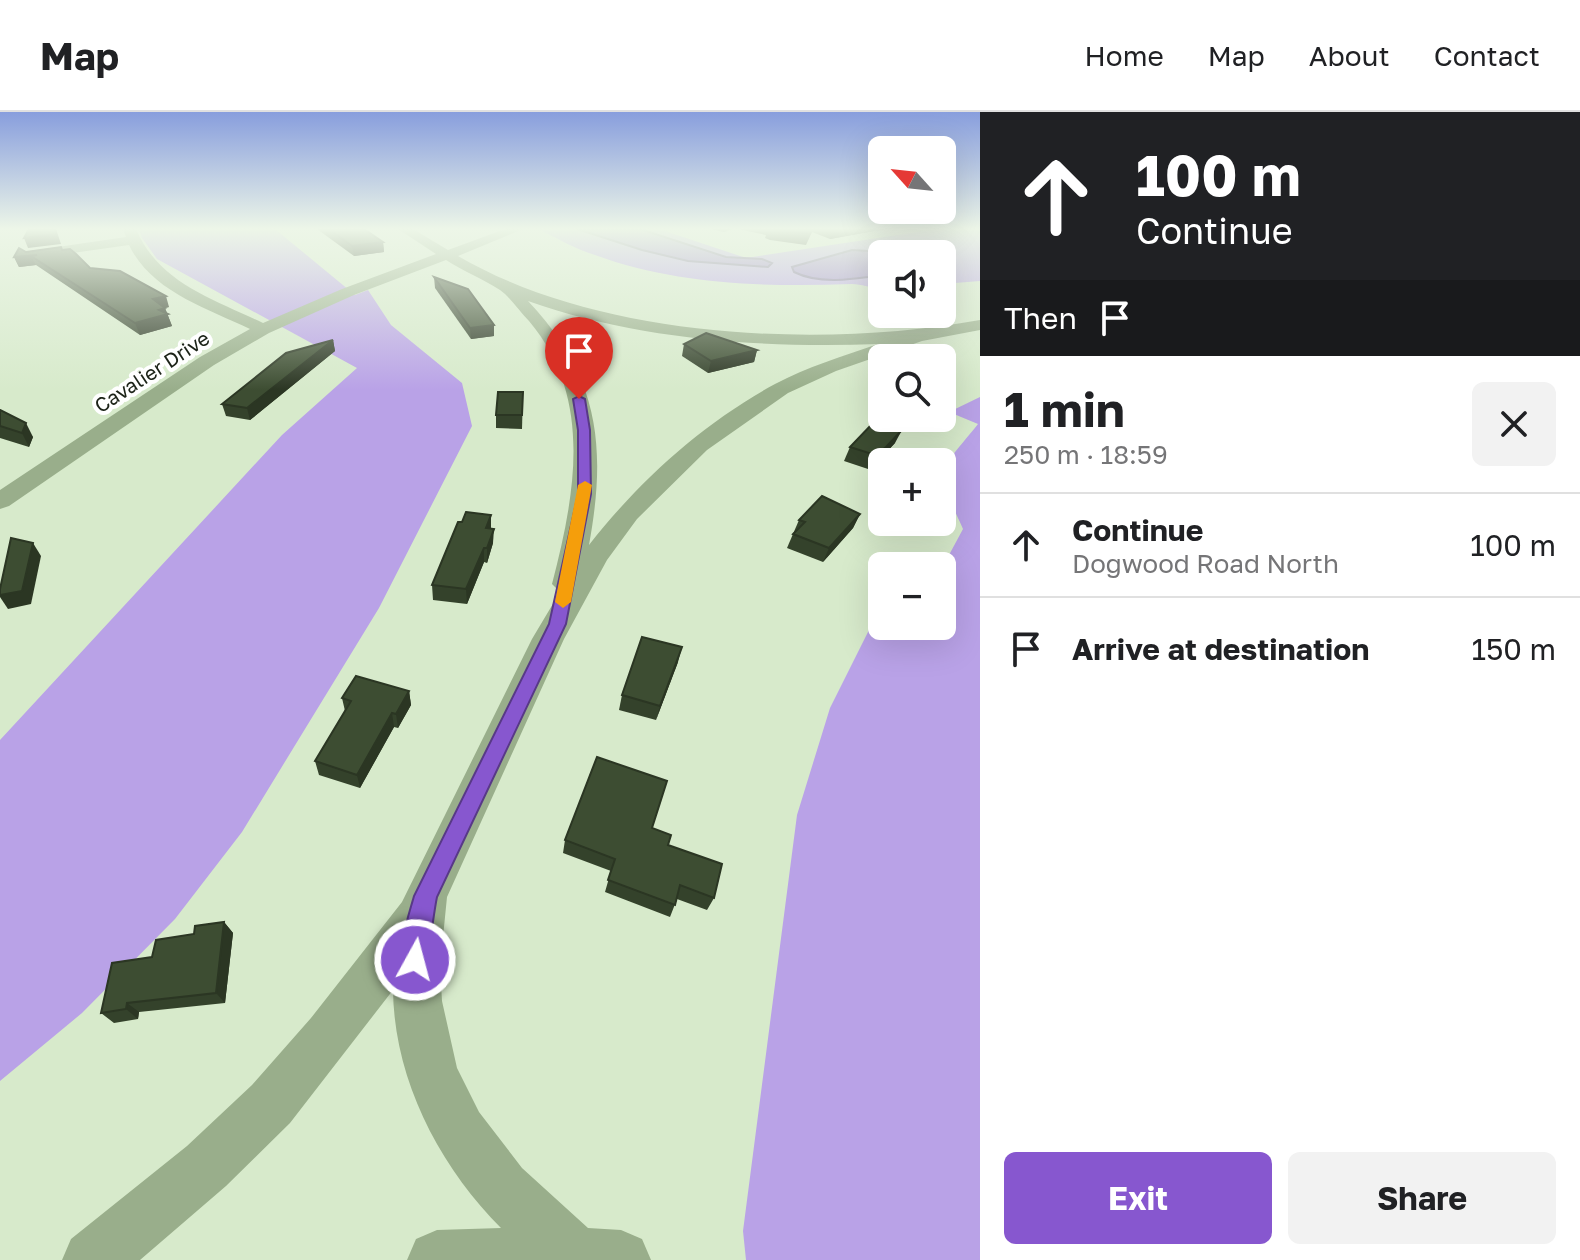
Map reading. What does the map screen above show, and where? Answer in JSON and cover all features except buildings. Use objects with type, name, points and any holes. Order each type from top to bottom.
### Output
[{"type":"street","points":[[173,283],[263,329]]},
{"type":"street","name":"Cavalier Drive","points":[[0,501],[207,361],[263,329],[378,283]]},
{"type":"street","points":[[497,283],[536,319],[564,358],[579,399],[584,430],[584,494],[558,624]]},
{"type":"street","points":[[506,288],[612,317],[683,329],[809,339],[919,336],[980,325]]},
{"type":"street","points":[[599,1258],[522,1208],[480,1162],[455,1123],[435,1082],[420,1031],[414,982],[416,937],[432,881],[558,624],[594,558],[628,513],[699,445],[744,412],[803,378],[919,336]]},
{"type":"street","points":[[0,475],[24,484]]},
{"type":"street","points":[[92,1260],[181,1190],[271,1104],[338,1023],[422,912]]},
{"type":"street","points":[[437,1260],[599,1258]]},
{"type":"shaded area","points":[[200,283],[340,283],[355,295],[368,290],[391,325],[462,383],[472,426],[379,608],[242,832],[175,919],[82,1013],[0,1081],[0,740],[282,435],[357,368]]},
{"type":"shaded area","points":[[731,283],[868,283],[868,287],[852,284]]},
{"type":"shaded area","points":[[980,397],[980,1260],[746,1260],[743,1231],[797,815],[830,708],[868,632],[868,640],[956,640],[956,552],[951,552],[963,529],[956,513],[956,450],[978,424],[956,415],[956,409]]},
{"type":"slow traffic","points":[[563,602],[585,485]]},
{"type":"route","points":[[415,960],[416,937],[425,896],[558,624],[584,494],[586,467],[579,399]]}]
